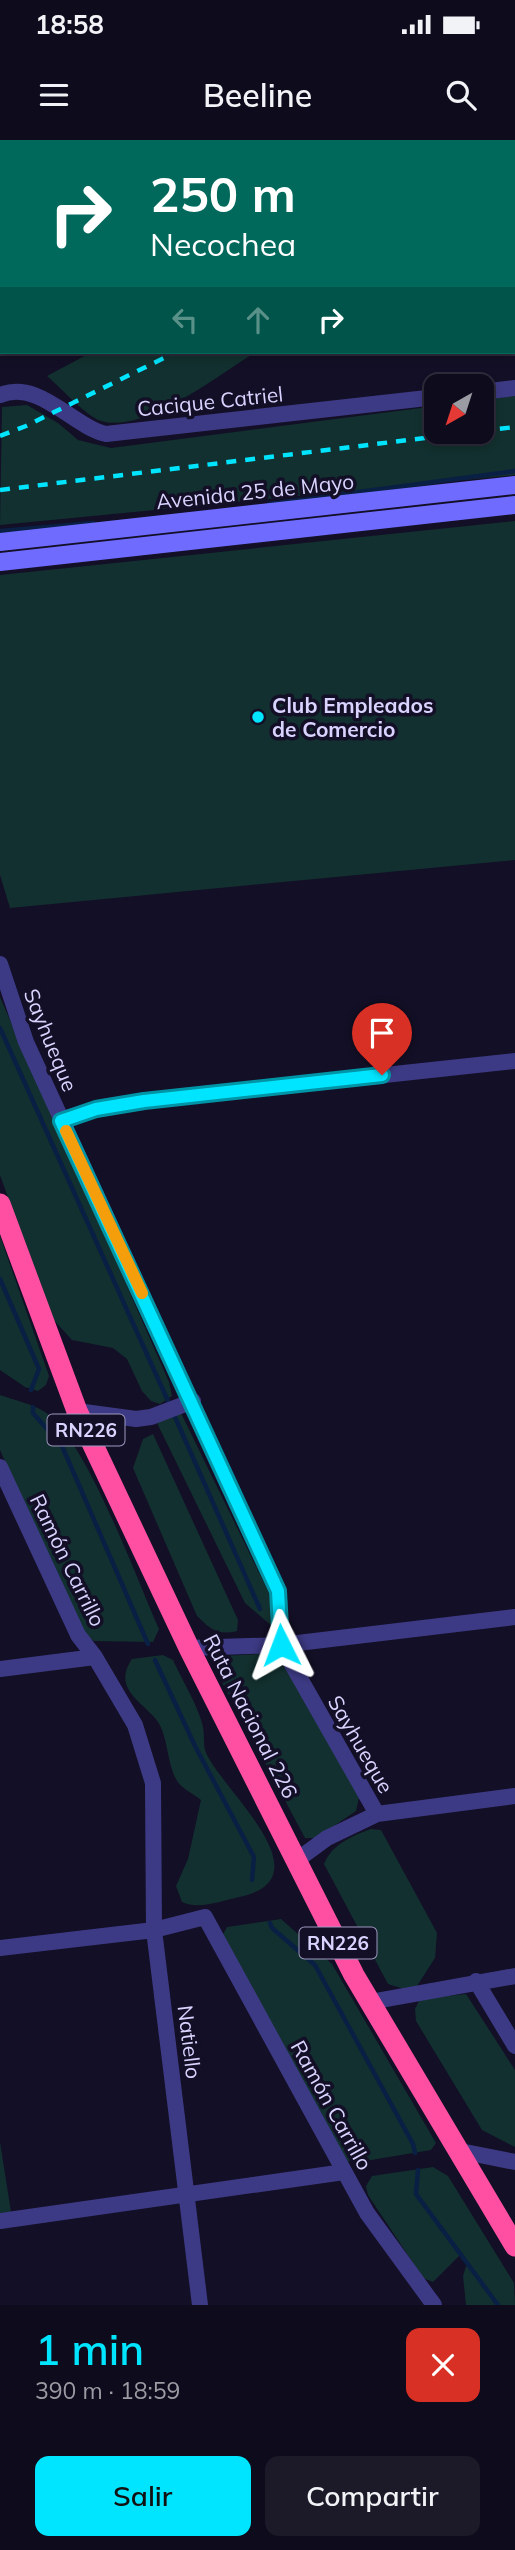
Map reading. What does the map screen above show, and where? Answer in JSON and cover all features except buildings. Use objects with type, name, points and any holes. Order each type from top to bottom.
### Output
[{"type":"highway","name":"Ruta Nacional 226","points":[[0,1204],[77,1410],[189,1648],[370,2002],[512,2237]]},
{"type":"street","points":[[494,390],[515,388]]},
{"type":"street","name":"Cacique Catriel","points":[[0,395],[20,393],[34,396],[60,408],[93,430],[106,433],[424,398]]},
{"type":"street","name":"Avenida 25 de Mayo","points":[[0,542],[515,485]]},
{"type":"street","name":"Avenida 25 de Mayo","points":[[0,562],[515,505]]},
{"type":"street","name":"Sayhueque","points":[[0,964],[26,1042],[61,1121],[193,1401],[278,1591],[281,1645],[377,1814]]},
{"type":"street","points":[[61,1121],[96,1109],[144,1101],[515,1060]]},
{"type":"street","points":[[77,1410],[136,1419],[151,1417],[193,1401]]},
{"type":"street","name":"Ramón Carrillo","points":[[0,1467],[78,1635],[95,1657],[135,1725],[153,1783]]},
{"type":"street","points":[[189,1648],[281,1645],[515,1617]]},
{"type":"street","points":[[0,1669],[95,1657]]},
{"type":"street","name":"Natiello","points":[[153,1783],[154,1930],[200,2305]]},
{"type":"street","points":[[297,1860],[327,1838],[377,1814],[515,1796]]},
{"type":"street","name":"Ramón Carrillo","points":[[154,1930],[205,1917],[367,2213],[434,2305]]},
{"type":"street","points":[[0,1948],[154,1930]]},
{"type":"street","points":[[370,2002],[515,1976]]},
{"type":"street","points":[[476,1981],[515,2046]]},
{"type":"street","points":[[460,2151],[515,2162]]},
{"type":"street","points":[[0,2221],[344,2172]]},
{"type":"green space","points":[[88,354],[253,354],[181,400],[138,419],[119,423],[95,418],[47,376]]},
{"type":"green space","points":[[515,396],[515,475],[0,525],[2,407],[27,405],[58,423],[78,440],[111,448],[424,408],[424,444],[494,444],[494,398]]},
{"type":"green space","name":"Club Empleados de Comercio","points":[[515,521],[515,860],[10,908],[0,875],[0,575]]},
{"type":"green space","points":[[0,997],[169,1382],[172,1396],[160,1404],[151,1401],[142,1391],[127,1359],[113,1348],[72,1340],[51,1317],[0,1175]]},
{"type":"green space","points":[[0,1236],[49,1376],[46,1385],[38,1391],[25,1387],[0,1370]]},
{"type":"green space","points":[[0,1395],[45,1412],[61,1427],[77,1450],[109,1512],[159,1629],[153,1642],[94,1641],[79,1629],[0,1450]]},
{"type":"green space","points":[[180,1411],[269,1593],[273,1627],[245,1603],[157,1423]]},
{"type":"green space","points":[[153,1434],[238,1620],[237,1631],[225,1633],[215,1630],[197,1616],[133,1468],[143,1439]]},
{"type":"green space","points":[[259,1654],[283,1660],[360,1793],[356,1811],[316,1838],[305,1838],[216,1671],[221,1656]]},
{"type":"green space","points":[[163,1655],[173,1660],[193,1699],[203,1726],[205,1750],[213,1766],[261,1830],[272,1851],[274,1871],[264,1887],[239,1897],[210,1904],[189,1904],[182,1902],[176,1886],[188,1859],[201,1800],[178,1782],[158,1722],[132,1695],[125,1679],[132,1659]]},
{"type":"green space","points":[[371,1829],[381,1830],[437,1933],[435,1958],[417,1986],[404,1989],[388,1984],[324,1864],[337,1846]]},
{"type":"green space","points":[[281,1919],[332,1964],[436,2143],[431,2150],[353,2163],[343,2159],[222,1936],[227,1927]]},
{"type":"green space","points":[[466,1994],[515,2070],[515,2147],[482,2130],[416,2021],[415,2009],[420,1999]]},
{"type":"green space","points":[[0,2142],[11,2212],[0,2213]]},
{"type":"green space","points":[[433,2167],[448,2176],[514,2283],[515,2305],[466,2305],[463,2276],[467,2263],[461,2254],[433,2282],[423,2278],[368,2195],[366,2186],[372,2176]]},
{"type":"waterway","points":[[269,504],[515,471]]},
{"type":"waterway","points":[[0,531],[93,523]]},
{"type":"waterway","points":[[0,1028],[168,1401]]},
{"type":"waterway","points":[[0,1279],[39,1369],[31,1390]]},
{"type":"waterway","points":[[33,1407],[33,1413],[62,1446],[148,1644]]},
{"type":"waterway","points":[[175,1417],[260,1609]]},
{"type":"waterway","points":[[155,1660],[195,1746],[254,1857],[252,1880]]},
{"type":"waterway","points":[[270,1923],[272,1928],[315,1965],[413,2144],[415,2153]]},
{"type":"waterway","points":[[418,2170],[416,2194],[498,2305]]},
{"type":"railway","points":[[0,436],[26,426],[172,354]]},
{"type":"railway","points":[[494,429],[515,427]]},
{"type":"railway","points":[[0,490],[424,438]]},
{"type":"slow traffic","points":[[66,1131],[142,1293]]},
{"type":"place","name":"Club Empleados de Comercio","points":[[258,717]]},
{"type":"route","points":[[281,1645],[278,1591],[193,1401],[61,1121],[96,1109],[144,1101],[382,1075]]}]
